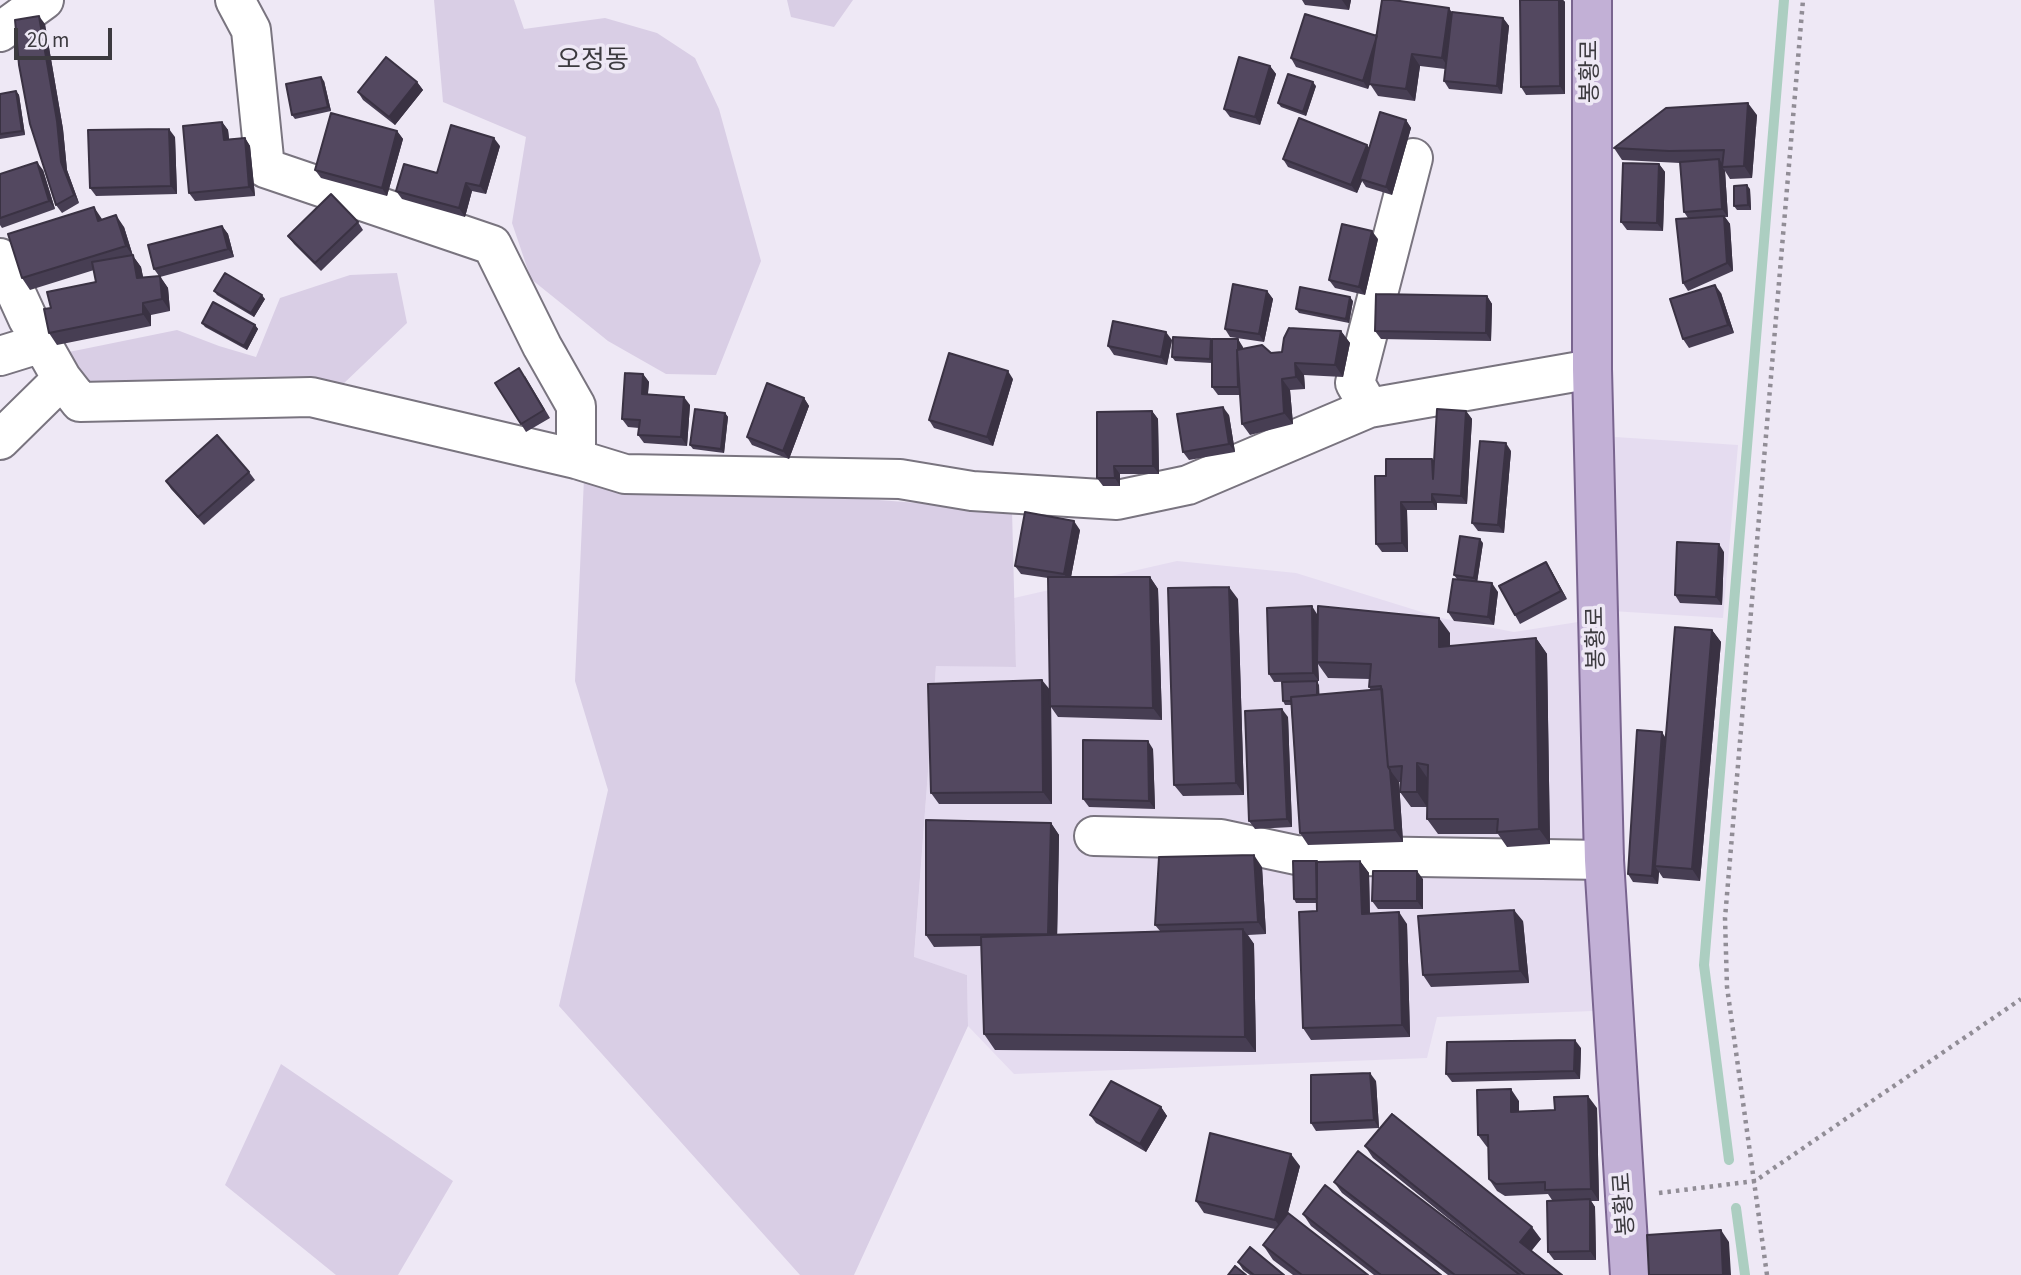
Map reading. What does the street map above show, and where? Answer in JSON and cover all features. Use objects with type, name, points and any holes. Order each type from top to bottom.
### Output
[{"type":"main road","name":"봉황로","points":[[1592,0],[1592,369],[1604,860],[1630,1275]]},
{"type":"street","points":[[0,32],[44,0]]},
{"type":"street","points":[[235,0],[251,30],[265,168],[492,245],[542,346],[576,406],[576,459]]},
{"type":"street","points":[[1369,408],[1355,383],[1413,158]]},
{"type":"street","points":[[0,258],[62,379],[80,402],[311,397],[576,459],[625,474],[900,479],[971,491],[1117,500],[1188,485],[1369,408],[1592,369]]},
{"type":"street","points":[[0,356],[42,343]]},
{"type":"street","points":[[0,440],[62,379]]},
{"type":"street","points":[[1094,836],[1221,839],[1296,855],[1604,860]]},
{"type":"path","points":[[1767,1275],[1727,987],[1725,918],[1803,0]]},
{"type":"path","points":[[1625,1197],[1755,1181],[2021,999]]},
{"type":"shaded area","points":[[434,0],[514,0],[524,29],[605,18],[657,33],[695,58],[719,109],[761,261],[716,375],[666,374],[608,341],[531,279],[512,223],[526,137],[443,102]]},
{"type":"shaded area","points":[[787,0],[853,0],[834,27],[791,17]]},
{"type":"shaded area","points":[[397,273],[407,323],[341,386],[87,392],[64,353],[177,330],[256,357],[280,298],[350,275]]},
{"type":"shaded area","points":[[1615,437],[1738,445],[1723,618],[1612,611]]},
{"type":"shaded area","points":[[584,478],[1012,510],[1016,667],[936,666],[914,957],[967,975],[968,1026],[854,1275],[800,1275],[559,1006],[608,790],[575,681]]},
{"type":"shaded area","points":[[1177,561],[1296,573],[1441,618],[1514,632],[1578,622],[1593,1011],[1437,1017],[1427,1058],[1014,1074],[968,1026],[967,975],[914,958],[936,665],[1016,667],[1014,598]]},
{"type":"shaded area","points":[[281,1064],[453,1181],[398,1275],[336,1275],[225,1185]]},
{"type":"building","points":[[1382,0],[1449,8],[1442,58],[1412,54],[1406,89],[1369,84]]},
{"type":"building","points":[[1520,0],[1559,0],[1560,86],[1521,87]]},
{"type":"building","points":[[1452,12],[1503,18],[1497,86],[1444,81]]},
{"type":"building","points":[[1305,14],[1377,36],[1363,81],[1291,58]]},
{"type":"building","points":[[39,16],[57,121],[61,162],[74,195],[56,205],[30,124],[19,65],[15,20]]},
{"type":"building","points":[[386,57],[417,82],[389,117],[358,92]]},
{"type":"building","points":[[1239,57],[1270,66],[1255,117],[1224,109]]},
{"type":"building","points":[[1288,74],[1313,82],[1303,112],[1278,103]]},
{"type":"building","points":[[321,77],[328,107],[292,115],[286,84]]},
{"type":"building","points":[[16,91],[22,131],[0,134],[0,94]]},
{"type":"building","points":[[1748,103],[1744,166],[1722,167],[1724,150],[1614,148],[1666,108]]},
{"type":"building","points":[[1380,112],[1406,120],[1386,187],[1360,179]]},
{"type":"building","points":[[331,113],[397,131],[382,188],[315,170]]},
{"type":"building","points":[[1299,118],[1367,145],[1351,185],[1283,159]]},
{"type":"building","points":[[222,122],[224,140],[245,138],[249,187],[189,193],[183,126]]},
{"type":"building","points":[[451,125],[494,138],[480,186],[466,183],[459,208],[396,191],[404,164],[437,173]]},
{"type":"building","points":[[169,129],[171,186],[90,188],[88,130]]},
{"type":"building","points":[[1719,159],[1722,209],[1684,212],[1680,162]]},
{"type":"building","points":[[37,162],[49,201],[0,218],[0,174]]},
{"type":"building","points":[[1623,163],[1659,164],[1657,223],[1621,222]]},
{"type":"building","points":[[1747,185],[1748,205],[1734,206],[1734,186]]},
{"type":"building","points":[[331,194],[358,222],[315,263],[288,236]]},
{"type":"building","points":[[94,207],[98,221],[116,215],[126,246],[22,278],[8,234]]},
{"type":"building","points":[[1724,216],[1727,263],[1683,283],[1676,219]]},
{"type":"building","points":[[1342,224],[1372,231],[1359,287],[1329,280]]},
{"type":"building","points":[[222,226],[228,249],[154,269],[148,245]]},
{"type":"building","points":[[133,255],[137,278],[160,276],[162,299],[143,303],[143,314],[49,333],[44,309],[51,308],[47,292],[96,282],[92,262]]},
{"type":"building","points":[[225,273],[262,295],[251,313],[214,291]]},
{"type":"building","points":[[1233,284],[1267,291],[1259,334],[1225,329]]},
{"type":"building","points":[[1715,285],[1728,325],[1683,339],[1670,299]]},
{"type":"building","points":[[1300,287],[1350,297],[1346,319],[1296,309]]},
{"type":"building","points":[[1376,294],[1487,296],[1486,333],[1375,331]]},
{"type":"building","points":[[213,302],[255,325],[244,346],[202,323]]},
{"type":"building","points":[[1113,321],[1166,332],[1161,357],[1108,346]]},
{"type":"building","points":[[1289,328],[1341,331],[1335,365],[1295,363],[1296,377],[1282,379],[1284,413],[1242,424],[1237,350],[1262,345],[1271,353],[1282,352]]},
{"type":"building","points":[[1173,337],[1211,339],[1210,359],[1172,357]]},
{"type":"building","points":[[1212,339],[1238,339],[1238,387],[1212,387]]},
{"type":"building","points":[[949,353],[1008,371],[987,437],[929,420]]},
{"type":"building","points":[[519,368],[544,410],[521,424],[495,383]]},
{"type":"building","points":[[625,373],[643,374],[642,394],[684,397],[681,437],[638,435],[640,420],[622,419]]},
{"type":"building","points":[[767,383],[804,398],[783,451],[747,437]]},
{"type":"building","points":[[1223,407],[1229,444],[1183,452],[1177,414]]},
{"type":"building","points":[[695,409],[725,413],[721,449],[690,445]]},
{"type":"building","points":[[1437,409],[1466,411],[1461,496],[1432,494],[1432,502],[1401,502],[1402,543],[1376,544],[1375,476],[1386,476],[1386,459],[1432,459],[1433,479]]},
{"type":"building","points":[[1152,411],[1153,466],[1114,466],[1115,478],[1097,478],[1097,412]]},
{"type":"building","points":[[217,435],[249,472],[198,517],[166,481]]},
{"type":"building","points":[[1480,441],[1506,443],[1498,525],[1472,523]]},
{"type":"building","points":[[1025,512],[1074,521],[1064,574],[1015,566]]},
{"type":"building","points":[[1460,536],[1480,539],[1474,578],[1454,575]]},
{"type":"building","points":[[1677,542],[1719,544],[1716,597],[1675,595]]},
{"type":"building","points":[[1546,562],[1561,591],[1515,615],[1499,586]]},
{"type":"building","points":[[1048,577],[1150,577],[1153,708],[1050,706]]},
{"type":"building","points":[[1453,579],[1492,583],[1488,617],[1448,612]]},
{"type":"building","points":[[1229,587],[1236,783],[1174,785],[1168,588]]},
{"type":"building","points":[[1312,606],[1313,673],[1269,674],[1267,608]]},
{"type":"building","points":[[1318,606],[1439,618],[1439,647],[1536,638],[1539,829],[1497,832],[1498,819],[1427,819],[1428,765],[1417,763],[1417,792],[1400,792],[1402,766],[1388,767],[1381,686],[1369,687],[1371,664],[1317,662]]},
{"type":"building","points":[[1675,627],[1712,630],[1692,869],[1655,866]]},
{"type":"building","points":[[1042,680],[1043,792],[931,793],[928,684]]},
{"type":"building","points":[[1317,681],[1317,695],[1291,697],[1291,701],[1283,701],[1282,682]]},
{"type":"building","points":[[1382,689],[1395,830],[1300,833],[1291,697]]},
{"type":"building","points":[[1282,709],[1287,819],[1249,821],[1245,711]]},
{"type":"building","points":[[1637,730],[1662,732],[1652,876],[1628,874]]},
{"type":"building","points":[[1083,740],[1148,741],[1149,801],[1083,799]]},
{"type":"building","points":[[926,820],[1051,823],[1048,934],[926,935]]},
{"type":"building","points":[[1254,855],[1258,922],[1155,925],[1159,857]]},
{"type":"building","points":[[1293,861],[1317,861],[1317,899],[1294,899]]},
{"type":"building","points":[[1360,861],[1362,914],[1399,912],[1402,1025],[1303,1028],[1299,912],[1317,911],[1316,862]]},
{"type":"building","points":[[1373,871],[1417,871],[1417,901],[1372,901]]},
{"type":"building","points":[[1514,910],[1520,971],[1423,975],[1418,916]]},
{"type":"building","points":[[1243,929],[1245,1037],[984,1034],[981,937]]},
{"type":"building","points":[[1575,1040],[1574,1071],[1446,1074],[1447,1042]]},
{"type":"building","points":[[1370,1073],[1374,1120],[1311,1123],[1311,1075]]},
{"type":"building","points":[[1111,1081],[1161,1107],[1140,1144],[1090,1115]]},
{"type":"building","points":[[1511,1089],[1511,1112],[1555,1110],[1554,1097],[1588,1096],[1591,1189],[1545,1190],[1545,1182],[1496,1184],[1489,1179],[1488,1135],[1478,1135],[1477,1090]]},
{"type":"building","points":[[1392,1114],[1532,1227],[1520,1242],[1562,1275],[1525,1275],[1365,1146]]},
{"type":"building","points":[[1210,1133],[1291,1154],[1275,1220],[1196,1201]]},
{"type":"building","points":[[1358,1151],[1520,1275],[1455,1275],[1334,1182]]},
{"type":"building","points":[[1325,1185],[1441,1275],[1381,1275],[1303,1214]]},
{"type":"building","points":[[1590,1199],[1590,1251],[1548,1252],[1547,1201]]},
{"type":"building","points":[[1288,1213],[1368,1275],[1302,1275],[1263,1245]]},
{"type":"building","points":[[1721,1230],[1723,1275],[1649,1275],[1647,1235]]},
{"type":"building","points":[[1250,1247],[1284,1275],[1254,1275],[1238,1262]]},
{"type":"building","points":[[1235,1266],[1246,1275],[1228,1275]]},
{"type":"waterway","points":[[1729,1160],[1704,965],[1784,0]]},
{"type":"waterway","points":[[1736,1208],[1745,1275]]},
{"type":"district","name":"오정동","points":[[593,62]]}]
